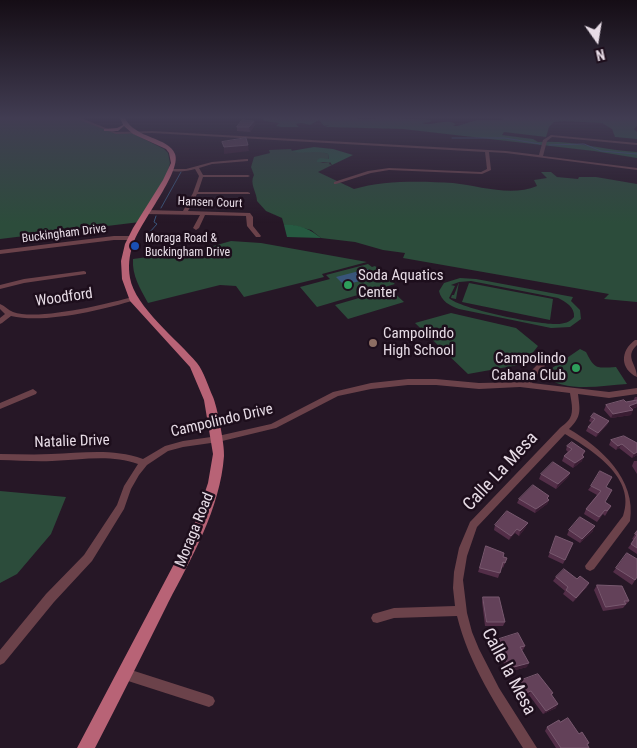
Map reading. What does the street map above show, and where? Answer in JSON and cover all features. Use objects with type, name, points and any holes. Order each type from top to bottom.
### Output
[{"type":"main road","name":"Moraga Road","points":[[165,181],[170,163],[168,153]]},
{"type":"main road","name":"Moraga Road","points":[[86,748],[186,558],[203,521],[214,482],[219,454],[210,400],[194,366],[133,299],[128,288],[123,264],[130,238],[172,170],[174,163],[172,153]]},
{"type":"street","points":[[336,183],[370,172],[389,169],[482,173],[489,170],[487,153]]},
{"type":"street","points":[[508,153],[637,169]]},
{"type":"street","points":[[172,170],[197,168],[212,163],[246,160]]},
{"type":"street","points":[[185,213],[201,176],[197,168]]},
{"type":"street","points":[[201,176],[248,176]]},
{"type":"street","points":[[195,193],[248,192]]},
{"type":"street","name":"Hansen Court","points":[[146,212],[248,214],[250,226],[258,236]]},
{"type":"street","points":[[196,228],[203,213]]},
{"type":"street","name":"Buckingham Drive","points":[[0,252],[114,238],[130,238]]},
{"type":"street","points":[[0,287],[24,281],[84,273]]},
{"type":"street","name":"Woodford","points":[[10,314],[27,316],[53,314],[133,299]]},
{"type":"street","points":[[0,306],[10,314],[0,322]]},
{"type":"street","points":[[637,342],[631,345],[627,352],[627,358],[637,375]]},
{"type":"street","points":[[528,385],[530,377],[541,366]]},
{"type":"street","name":"Campolindo Drive","points":[[0,659],[50,598],[88,558],[121,506],[127,489],[144,463],[165,449],[218,440],[273,426],[336,394],[371,386],[408,382],[436,382],[479,386],[528,385],[608,395],[637,391]]},
{"type":"street","points":[[0,406],[33,392]]},
{"type":"street","name":"Calle La Mesa","points":[[462,611],[458,588],[460,568],[465,546],[473,525],[574,419],[576,409],[574,392]]},
{"type":"street","points":[[563,430],[610,458],[622,471],[631,494],[628,514],[590,566]]},
{"type":"street","name":"Natalie Drive","points":[[0,457],[39,458],[107,454],[122,455],[144,463]]},
{"type":"street","points":[[377,618],[394,612],[462,611]]},
{"type":"street","name":"Calle la Mesa","points":[[462,611],[472,648],[493,689],[531,748]]},
{"type":"street","points":[[125,674],[209,701]]},
{"type":"green space","points":[[0,153],[168,153],[170,163],[165,181],[140,222],[0,239]]},
{"type":"green space","points":[[270,153],[328,154],[329,160],[320,163],[330,162],[329,164],[332,165],[318,172],[354,189],[377,184],[416,182],[453,183],[495,190],[517,191],[537,186],[534,180],[547,178],[541,172],[551,172],[557,177],[578,179],[579,177],[596,177],[637,184],[637,302],[604,299],[609,294],[403,258],[405,253],[383,250],[355,242],[321,238],[311,230],[284,225],[282,218],[266,211],[257,201],[252,182],[254,175],[251,167],[254,157]]},
{"type":"green space","points":[[323,153],[346,153],[353,155],[332,165],[330,162],[317,162],[320,158],[329,159],[328,154]]},
{"type":"green space","points":[[606,153],[637,153],[637,158]]},
{"type":"green space","points":[[284,225],[304,228],[321,238],[287,237]]},
{"type":"green space","points":[[231,241],[261,243],[367,262],[322,274],[324,277],[244,297],[236,286],[220,285],[148,303],[135,276],[133,259],[199,250]]},
{"type":"green space","name":"Soda Aquatics Center","points":[[368,264],[372,267],[375,266],[395,284],[317,307],[300,287],[330,279],[326,275]]},
{"type":"green space","points":[[460,278],[476,279],[573,297],[571,301],[580,310],[581,319],[570,327],[551,328],[459,309],[449,305],[442,298],[439,291],[444,283]],"holes":[[[471,281],[558,298],[567,303],[573,310],[574,317],[562,324],[534,322],[468,307],[449,298],[455,286],[451,285]]]},
{"type":"green space","points":[[459,282],[456,299],[451,298]]},
{"type":"green space","points":[[469,283],[553,299],[550,320],[462,302]]},
{"type":"green space","points":[[390,289],[404,302],[348,319],[335,305]]},
{"type":"green space","points":[[451,313],[516,328],[538,346],[524,364],[468,374],[415,323]]},
{"type":"green space","name":"Campolindo Cabana Club","points":[[580,349],[586,352],[597,367],[616,367],[627,384],[594,387],[571,386],[551,381],[542,375]]},
{"type":"green space","points":[[0,491],[66,497],[51,534],[17,574],[0,583]]},
{"type":"water","points":[[367,269],[376,277],[344,285],[336,277]]},
{"type":"building","points":[[624,400],[626,402],[637,400],[637,403],[629,406],[633,410],[613,414],[606,405]]},
{"type":"building","points":[[594,413],[609,421],[598,433],[588,427],[595,419],[591,417]]},
{"type":"building","points":[[624,436],[637,443],[637,452],[634,454],[622,444],[618,446],[611,440]]},
{"type":"building","points":[[572,442],[585,451],[582,455],[584,457],[575,463],[564,456],[572,449],[567,446]]},
{"type":"building","points":[[553,462],[570,473],[558,484],[541,474]]},
{"type":"building","points":[[600,471],[612,477],[606,487],[612,490],[605,502],[611,506],[599,517],[586,509],[601,491],[591,486]]},
{"type":"building","points":[[533,485],[549,496],[547,498],[549,500],[536,509],[519,499]]},
{"type":"building","points":[[507,511],[528,523],[520,531],[517,529],[511,536],[495,525]]},
{"type":"building","points":[[580,517],[595,526],[582,539],[569,530]]},
{"type":"building","points":[[637,535],[637,548],[631,544]]},
{"type":"building","points":[[556,536],[573,543],[565,560],[550,553]]},
{"type":"building","points":[[486,546],[504,553],[503,557],[507,558],[505,563],[503,562],[500,573],[480,568]]},
{"type":"building","points":[[627,553],[637,559],[637,577],[635,580],[616,568]]},
{"type":"building","points":[[564,569],[577,579],[580,576],[589,583],[576,598],[566,590],[568,587],[556,577]]},
{"type":"building","points":[[597,585],[622,586],[629,601],[624,601],[626,604],[606,607]]},
{"type":"building","points":[[483,597],[499,597],[505,622],[487,622]]},
{"type":"building","points":[[518,633],[525,646],[520,647],[529,663],[510,668],[496,640]]},
{"type":"building","points":[[538,674],[553,693],[551,694],[558,704],[546,711],[531,691],[526,693],[521,688],[519,681]]},
{"type":"building","points":[[568,718],[579,734],[582,732],[589,743],[587,744],[589,748],[561,748],[547,727],[559,720],[560,722]]},
{"type":"waterway","points":[[624,153],[637,154]]},
{"type":"waterway","points":[[161,208],[181,172]]},
{"type":"waterway","points":[[149,233],[157,224],[154,222],[156,216]]},
{"type":"place","name":"Moraga Road & Buckingham Drive","points":[[135,246]]},
{"type":"place","name":"Soda Aquatics Center","points":[[348,285]]},
{"type":"place","name":"Campolindo High School","points":[[373,343]]},
{"type":"place","name":"Campolindo Cabana Club","points":[[576,368]]}]
